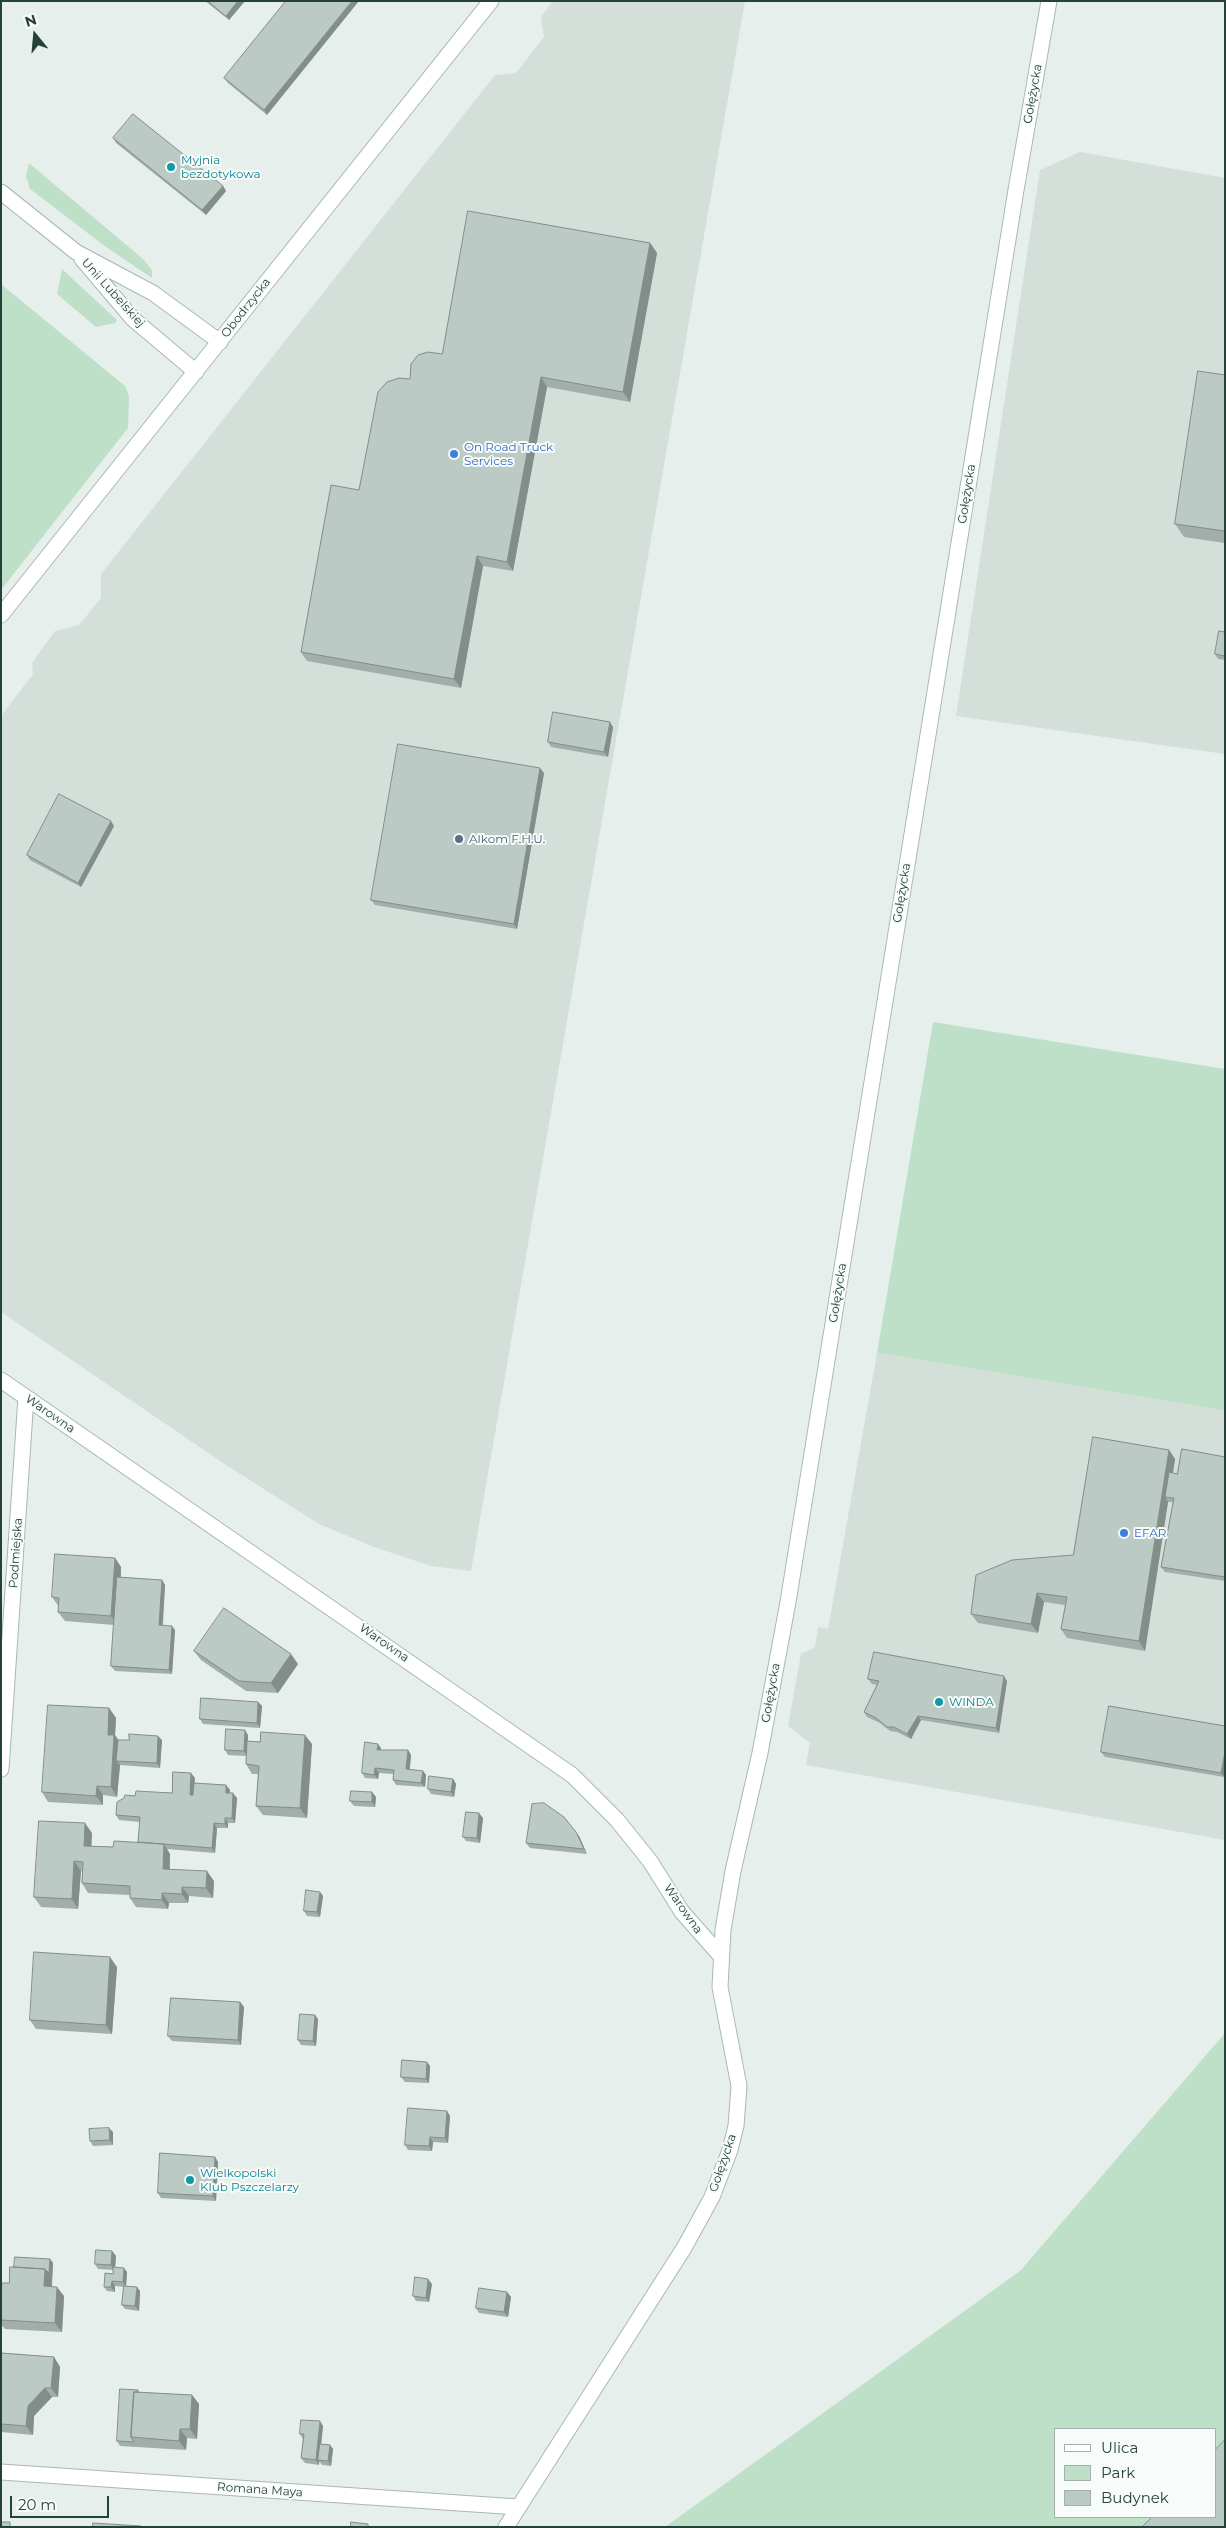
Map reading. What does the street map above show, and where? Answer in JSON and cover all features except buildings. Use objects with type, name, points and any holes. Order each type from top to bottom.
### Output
[{"type":"street","name":"Obodrzycka","points":[[1,615],[491,1]]},
{"type":"street","name":"Gołężycka","points":[[506,2527],[684,2248],[722,2173],[736,2126],[739,2086],[722,2005],[720,1955],[733,1871],[760,1753],[788,1602],[1014,200],[1049,1]]},
{"type":"street","name":"Unii Lubelskiej","points":[[1,192],[76,252],[133,318],[196,372]]},
{"type":"street","name":"Unii Lubelskiej","points":[[76,252],[153,293],[220,342]]},
{"type":"street","name":"Warowna","points":[[1,1380],[572,1775],[617,1820],[650,1861],[682,1912],[720,1955]]},
{"type":"street","name":"Podmiejska","points":[[1,1769],[26,1397]]},
{"type":"street","name":"Romana Maya","points":[[1,2472],[518,2507]]},
{"type":"shaded area","points":[[553,1],[745,1],[471,1571],[431,1566],[374,1547],[319,1524],[226,1465],[1,1312],[1,716],[33,674],[32,663],[55,631],[79,625],[101,598],[101,574],[495,75],[516,73],[544,37],[541,17]]},
{"type":"shaded area","points":[[1080,152],[1225,178],[1225,754],[956,716],[1040,170]]},
{"type":"shaded area","points":[[877,1353],[1225,1411],[1225,1840],[806,1765],[810,1743],[788,1726],[801,1654],[815,1647],[818,1627],[828,1629]]},
{"type":"green space","points":[[29,163],[143,259],[152,270],[152,278],[106,247],[30,189],[26,176]]},
{"type":"green space","points":[[62,269],[117,320],[115,323],[96,327],[57,294]]},
{"type":"green space","points":[[1,284],[125,386],[129,396],[128,428],[1,590]]},
{"type":"green space","points":[[933,1022],[1225,1069],[1225,1411],[877,1353]]},
{"type":"green space","points":[[1225,2033],[1225,2527],[665,2527],[1020,2271]]},
{"type":"place","name":"Myjnia bezdotykowa","points":[[171,167]]},
{"type":"place","name":"On Road Truck Services","points":[[454,454]]},
{"type":"place","name":"Alkom F.H.U.","points":[[459,839]]},
{"type":"place","name":"EFAR","points":[[1124,1533]]},
{"type":"place","name":"WINDA","points":[[939,1702]]},
{"type":"place","name":"Wielkopolski Klub Pszczelarzy","points":[[190,2180]]}]
